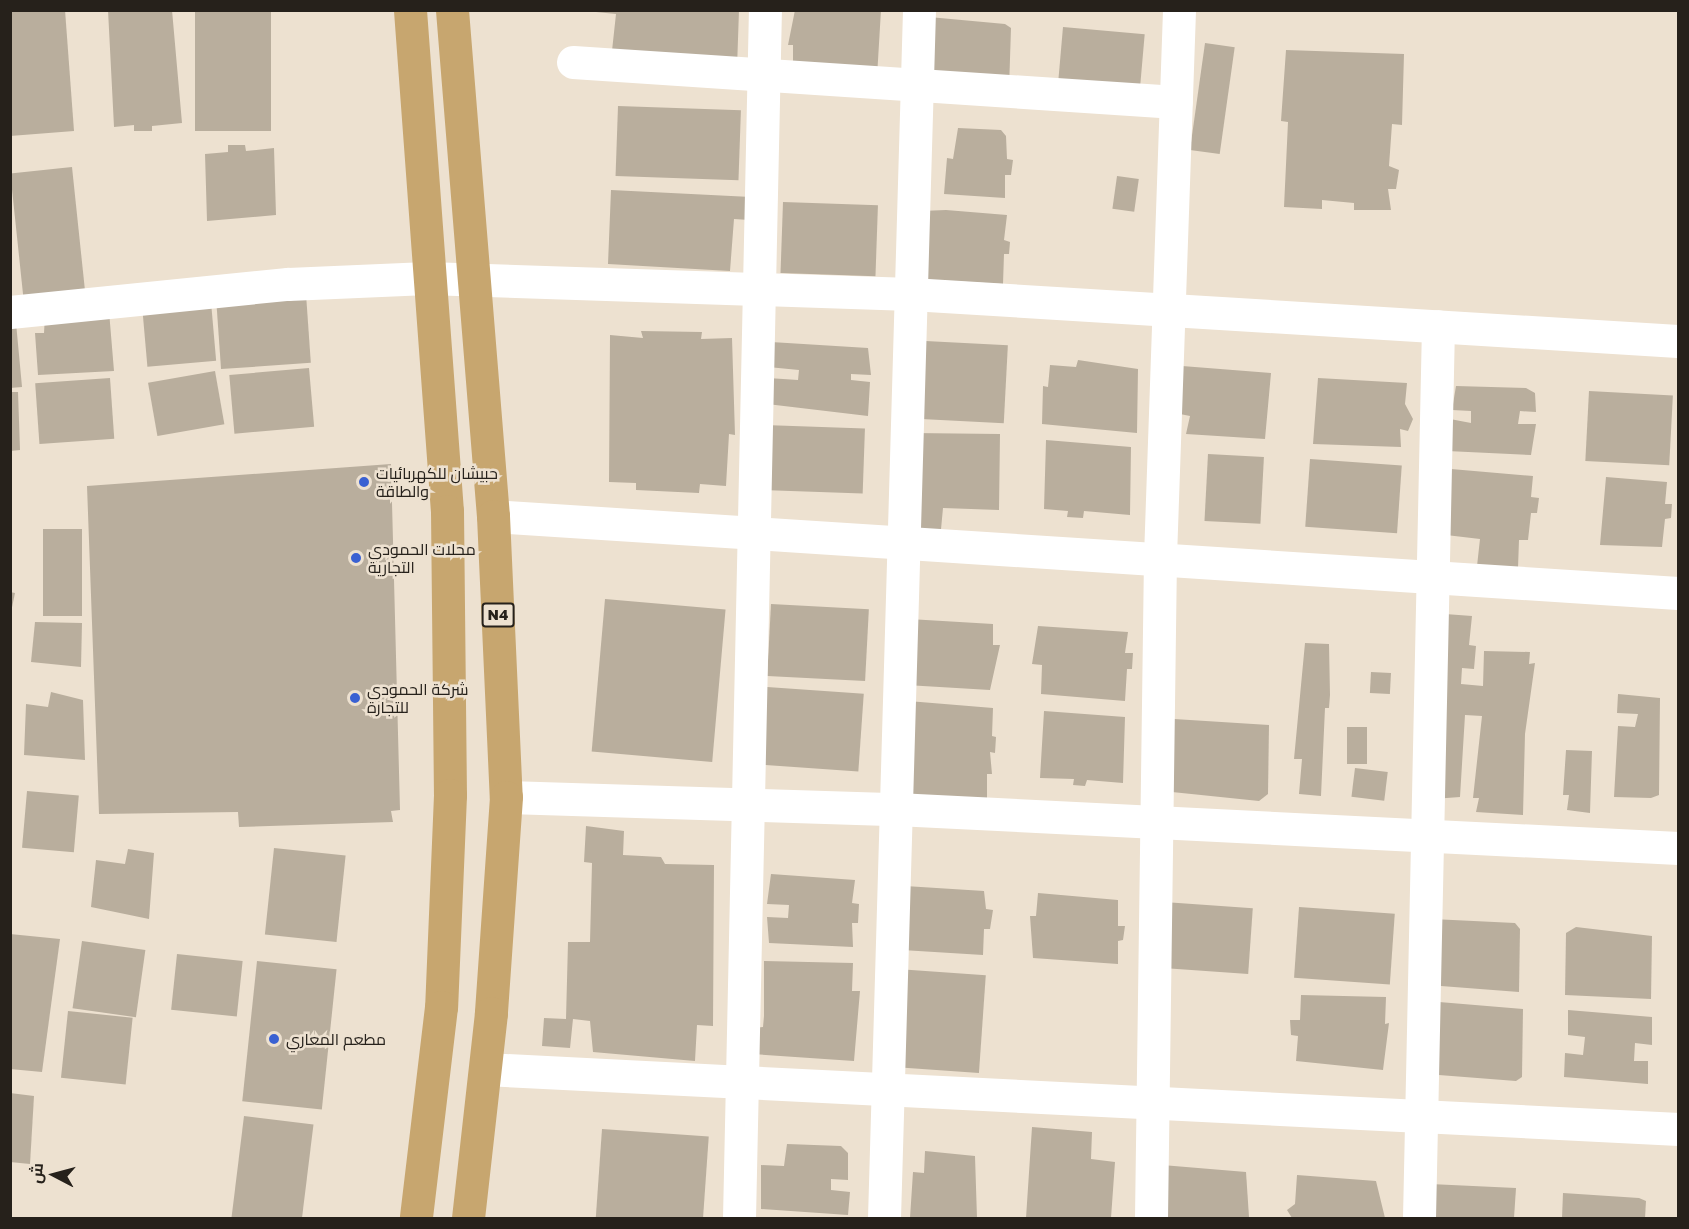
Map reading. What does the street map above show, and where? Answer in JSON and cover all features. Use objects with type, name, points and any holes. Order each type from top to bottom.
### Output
[{"type":"highway","points":[[410,10],[427,278],[447,511],[450,795],[441,1007],[416,1218]]},
{"type":"highway","name":"N4","points":[[452,10],[493,516],[506,797],[485,1069],[468,1218]]},
{"type":"street","points":[[739,1218],[751,805],[757,288],[765,10]]},
{"type":"street","points":[[884,1218],[920,10]]},
{"type":"street","points":[[1151,1218],[1160,557],[1166,311],[1179,10]]},
{"type":"street","points":[[573,62],[1176,102]]},
{"type":"street","points":[[10,312],[288,284],[474,278],[911,294],[1678,341]]},
{"type":"street","points":[[1419,1218],[1438,326]]},
{"type":"street","points":[[493,516],[904,539],[1678,593]]},
{"type":"street","points":[[506,797],[896,809],[1678,848]]},
{"type":"street","points":[[485,1069],[1678,1130]]},
{"type":"building","points":[[10,10],[65,10],[74,131],[10,136]]},
{"type":"building","points":[[108,10],[172,10],[182,123],[152,126],[152,131],[134,131],[134,125],[114,127]]},
{"type":"building","points":[[195,10],[271,10],[271,131],[195,131]]},
{"type":"building","points":[[739,10],[737,68],[611,60],[616,14],[596,12]]},
{"type":"building","points":[[795,10],[881,10],[877,77],[793,71],[793,45],[788,45]]},
{"type":"building","points":[[929,17],[1005,24],[1011,28],[1009,89],[924,80]]},
{"type":"building","points":[[1063,27],[1145,34],[1139,98],[1057,91]]},
{"type":"building","points":[[1205,43],[1235,47],[1220,154],[1190,150]]},
{"type":"building","points":[[1286,50],[1404,54],[1402,125],[1392,124],[1389,166],[1399,170],[1396,189],[1388,189],[1391,210],[1354,210],[1354,203],[1322,200],[1322,209],[1284,207],[1288,122],[1281,121]]},
{"type":"building","points":[[618,106],[741,110],[738,180],[616,176]]},
{"type":"building","points":[[958,128],[1001,130],[1006,136],[1007,159],[1013,160],[1011,175],[1005,175],[1005,198],[944,194],[947,158],[953,159]]},
{"type":"building","points":[[228,145],[245,145],[246,151],[274,148],[276,215],[207,221],[205,154],[228,152]]},
{"type":"building","points":[[72,167],[85,294],[24,301],[10,173]]},
{"type":"building","points":[[1117,176],[1139,179],[1134,212],[1112,209]]},
{"type":"building","points":[[611,190],[751,197],[749,220],[734,219],[730,271],[608,264]]},
{"type":"building","points":[[783,202],[878,205],[875,276],[781,273]]},
{"type":"building","points":[[946,210],[1007,215],[1004,240],[1010,242],[1009,254],[1004,254],[1003,284],[916,279],[921,211]]},
{"type":"building","points":[[306,294],[311,363],[221,369],[216,300]]},
{"type":"building","points":[[211,302],[216,361],[147,367],[142,308]]},
{"type":"building","points":[[109,311],[114,371],[38,375],[35,333],[44,333],[45,315]]},
{"type":"building","points":[[10,323],[16,323],[22,387],[10,388]]},
{"type":"building","points":[[641,331],[702,332],[701,339],[732,338],[735,435],[729,434],[726,486],[700,484],[699,493],[636,490],[636,483],[609,482],[610,335],[643,338]]},
{"type":"building","points":[[906,340],[1008,345],[1004,423],[902,418]]},
{"type":"building","points":[[771,342],[868,348],[871,375],[851,374],[851,380],[870,382],[868,416],[767,404],[768,378],[798,380],[799,370],[768,367]]},
{"type":"building","points":[[1078,360],[1138,369],[1137,433],[1042,424],[1043,386],[1048,387],[1050,365],[1076,367]]},
{"type":"building","points":[[1182,366],[1271,373],[1265,439],[1186,434],[1190,416],[1180,414]]},
{"type":"building","points":[[309,368],[314,427],[234,434],[229,375]]},
{"type":"building","points":[[215,371],[224,424],[157,436],[148,383]]},
{"type":"building","points":[[110,378],[114,439],[39,444],[35,383]]},
{"type":"building","points":[[1318,378],[1407,383],[1405,404],[1413,419],[1408,431],[1400,429],[1401,447],[1313,444]]},
{"type":"building","points":[[1456,386],[1526,388],[1535,393],[1536,412],[1520,411],[1518,424],[1536,424],[1531,455],[1447,451],[1450,419],[1471,423],[1471,411],[1452,410]]},
{"type":"building","points":[[1589,391],[1673,395],[1669,465],[1585,461]]},
{"type":"building","points":[[10,392],[18,392],[20,450],[10,451]]},
{"type":"building","points":[[764,425],[865,429],[863,493],[762,490]]},
{"type":"building","points":[[912,433],[1000,434],[999,510],[943,508],[940,540],[907,537]]},
{"type":"building","points":[[1046,440],[1131,447],[1130,515],[1084,511],[1083,518],[1067,517],[1068,511],[1044,509]]},
{"type":"building","points":[[1208,454],[1264,457],[1260,524],[1204,521]]},
{"type":"building","points":[[1310,459],[1402,465],[1397,533],[1305,527]]},
{"type":"building","points":[[391,464],[400,810],[391,811],[393,822],[239,827],[238,812],[99,814],[87,486]]},
{"type":"building","points":[[1451,469],[1533,476],[1531,497],[1539,498],[1537,513],[1531,513],[1528,540],[1519,540],[1518,568],[1477,566],[1480,539],[1446,535]]},
{"type":"building","points":[[1606,477],[1667,482],[1665,504],[1672,504],[1671,518],[1665,519],[1662,547],[1600,545]]},
{"type":"building","points":[[43,529],[82,529],[82,616],[43,616]]},
{"type":"building","points":[[10,592],[15,593],[10,617]]},
{"type":"building","points":[[605,599],[726,610],[712,762],[592,751]]},
{"type":"building","points":[[771,604],[869,609],[865,681],[767,676]]},
{"type":"building","points":[[1445,614],[1472,616],[1469,645],[1476,646],[1474,669],[1462,668],[1461,684],[1483,686],[1484,651],[1530,652],[1529,664],[1535,663],[1525,734],[1523,815],[1476,812],[1479,798],[1473,798],[1482,716],[1465,715],[1460,797],[1433,799]]},
{"type":"building","points":[[909,619],[993,624],[993,645],[1000,645],[990,690],[906,685]]},
{"type":"building","points":[[35,622],[82,623],[81,667],[31,662]]},
{"type":"building","points":[[1038,626],[1128,632],[1125,653],[1133,653],[1132,669],[1127,669],[1125,701],[1041,694],[1042,665],[1032,664]]},
{"type":"building","points":[[1305,643],[1329,644],[1330,695],[1329,708],[1325,708],[1321,796],[1299,794],[1302,759],[1294,759]]},
{"type":"building","points":[[1371,672],[1391,673],[1390,694],[1370,693]]},
{"type":"building","points":[[767,687],[864,694],[858,772],[762,765]]},
{"type":"building","points":[[51,692],[83,700],[85,760],[24,755],[26,704],[48,707]]},
{"type":"building","points":[[1618,694],[1660,698],[1659,795],[1651,798],[1614,797],[1618,726],[1635,727],[1638,714],[1617,713]]},
{"type":"building","points":[[908,701],[993,708],[992,736],[996,737],[995,753],[990,752],[992,774],[987,774],[987,808],[902,802]]},
{"type":"building","points":[[1044,711],[1125,717],[1123,783],[1087,780],[1085,786],[1073,785],[1074,779],[1040,778]]},
{"type":"building","points":[[1174,719],[1269,725],[1268,794],[1259,801],[1172,792]]},
{"type":"building","points":[[1347,727],[1367,727],[1367,764],[1347,764]]},
{"type":"building","points":[[1566,750],[1592,751],[1590,813],[1567,810],[1569,795],[1563,795]]},
{"type":"building","points":[[1355,768],[1388,772],[1384,801],[1351,797]]},
{"type":"building","points":[[27,791],[79,796],[74,852],[22,848]]},
{"type":"building","points":[[586,826],[624,831],[623,855],[661,857],[665,864],[714,865],[713,1026],[697,1025],[695,1061],[593,1052],[590,1021],[573,1019],[570,1048],[542,1046],[544,1018],[566,1019],[568,942],[590,942],[592,863],[584,862]]},
{"type":"building","points":[[274,848],[346,856],[337,942],[265,935]]},
{"type":"building","points":[[128,849],[154,853],[149,919],[91,907],[96,860],[125,864]]},
{"type":"building","points":[[771,874],[855,880],[852,903],[859,904],[858,923],[852,923],[853,947],[769,943],[767,917],[788,918],[789,905],[767,904]]},
{"type":"building","points":[[905,886],[984,891],[986,909],[993,910],[990,929],[984,929],[983,955],[902,950]]},
{"type":"building","points":[[1038,893],[1118,900],[1118,926],[1125,926],[1123,940],[1118,941],[1118,964],[1033,958],[1030,916],[1036,916]]},
{"type":"building","points":[[1164,902],[1253,908],[1248,974],[1159,968]]},
{"type":"building","points":[[1299,907],[1395,914],[1390,985],[1294,978]]},
{"type":"building","points":[[1432,919],[1515,923],[1520,929],[1519,992],[1428,985]]},
{"type":"building","points":[[1576,927],[1652,936],[1651,999],[1565,995],[1566,933]]},
{"type":"building","points":[[10,934],[60,939],[42,1072],[10,1069]]},
{"type":"building","points":[[82,941],[145,950],[136,1017],[73,1008]]},
{"type":"building","points":[[177,954],[243,961],[237,1017],[171,1010]]},
{"type":"building","points":[[257,961],[337,969],[322,1110],[242,1101]]},
{"type":"building","points":[[764,961],[853,963],[852,991],[860,991],[854,1061],[752,1054],[753,1028],[763,1027]]},
{"type":"building","points":[[897,969],[986,975],[979,1073],[890,1067]]},
{"type":"building","points":[[1301,995],[1386,997],[1385,1024],[1389,1023],[1383,1070],[1296,1061],[1298,1036],[1291,1035],[1290,1020],[1300,1020]]},
{"type":"building","points":[[1427,1001],[1523,1009],[1522,1077],[1516,1081],[1426,1074]]},
{"type":"building","points":[[1568,1010],[1652,1017],[1652,1045],[1635,1043],[1634,1061],[1648,1061],[1648,1084],[1564,1077],[1565,1053],[1583,1055],[1585,1037],[1568,1035]]},
{"type":"building","points":[[68,1011],[133,1018],[126,1084],[61,1078]]},
{"type":"building","points":[[10,1093],[34,1096],[30,1164],[10,1162]]},
{"type":"building","points":[[244,1116],[313,1125],[302,1218],[231,1218]]},
{"type":"building","points":[[1032,1127],[1092,1132],[1091,1159],[1115,1162],[1111,1218],[1026,1218]]},
{"type":"building","points":[[602,1129],[709,1136],[703,1218],[596,1218]]},
{"type":"building","points":[[787,1144],[841,1146],[848,1153],[848,1180],[831,1179],[831,1190],[850,1192],[848,1215],[761,1209],[761,1165],[784,1166]]},
{"type":"building","points":[[925,1151],[975,1156],[977,1218],[910,1218],[913,1172],[924,1173]]},
{"type":"building","points":[[1162,1165],[1246,1172],[1249,1217],[1160,1218]]},
{"type":"building","points":[[1297,1175],[1376,1181],[1385,1218],[1292,1218],[1287,1210],[1295,1204]]},
{"type":"building","points":[[1430,1184],[1516,1188],[1514,1218],[1427,1218]]},
{"type":"building","points":[[1563,1193],[1639,1198],[1646,1201],[1645,1218],[1562,1218]]},
{"type":"place","name":"حبيشان للكهربائيات والطاقة","points":[[364,482]]},
{"type":"place","name":"محلات الحمودي التجارية","points":[[356,558]]},
{"type":"place","name":"شركة الحمودي للتجارة","points":[[355,698]]},
{"type":"place","name":"مطعم المعاري","points":[[274,1039]]}]
